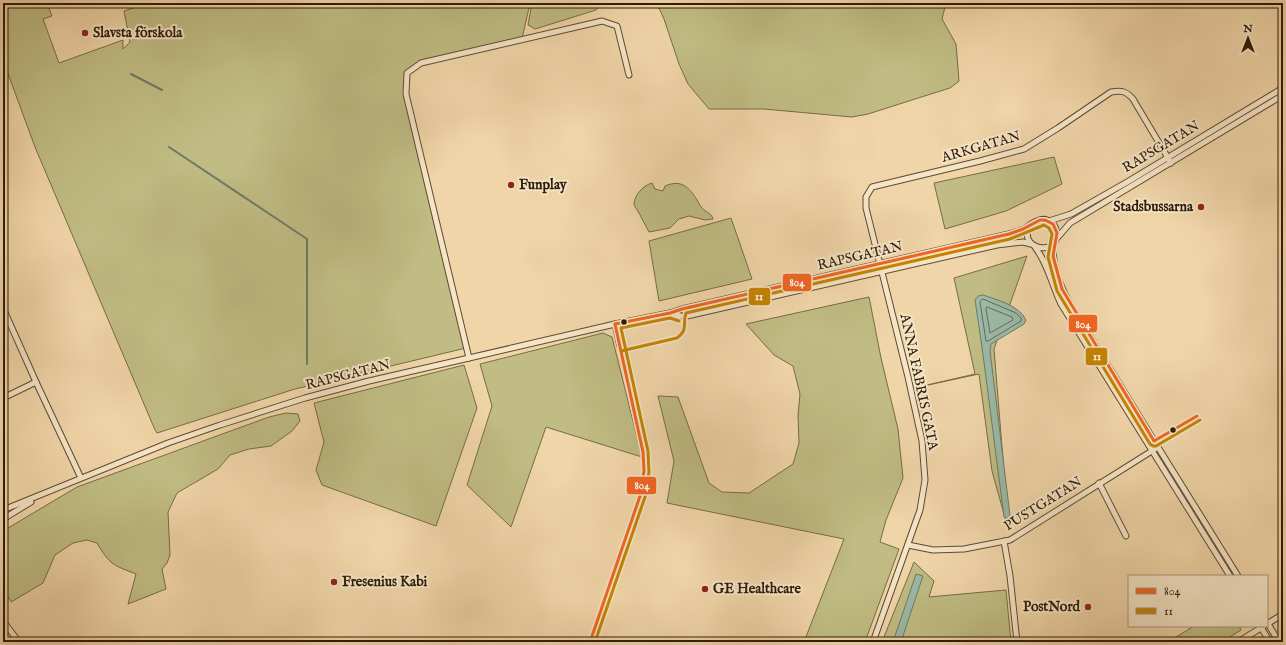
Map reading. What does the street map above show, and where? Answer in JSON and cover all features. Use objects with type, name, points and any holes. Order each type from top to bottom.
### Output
[{"type":"street","points":[[469,358],[406,94],[407,73],[422,63],[602,21],[617,26],[630,75]]},
{"type":"street","name":"RAPSGATAN","points":[[1056,240],[1070,223],[1171,163],[1283,88]]},
{"type":"street","name":"ARKGATAN","points":[[879,264],[872,227],[866,208],[866,197],[872,187],[1024,149],[1111,92],[1126,92],[1133,99],[1171,163]]},
{"type":"street","name":"RAPSGATAN","points":[[1049,221],[1070,214],[1168,157],[1247,113],[1283,95]]},
{"type":"street","points":[[1229,575],[1061,304],[1042,257],[1029,240],[1028,232],[1032,224],[1040,220],[1049,221],[1056,228],[1054,261],[1062,289],[1237,575]]},
{"type":"street","name":"RAPSGATAN","points":[[3,510],[183,438],[305,398],[370,381],[615,324],[670,313],[682,308],[1009,234],[1032,224]]},
{"type":"street","points":[[1033,245],[1038,248],[1045,248],[1049,247],[1056,240]]},
{"type":"street","name":"RAPSGATAN","points":[[670,313],[680,316],[687,316],[997,245],[1023,242],[1033,245]]},
{"type":"street","name":"ANNA FABRIS GATA","points":[[873,642],[920,510],[925,480],[922,441],[908,377],[879,264]]},
{"type":"street","points":[[3,308],[81,478]]},
{"type":"street","points":[[615,324],[620,346]]},
{"type":"street","points":[[3,398],[36,382]]},
{"type":"street","name":"PUSTGATAN","points":[[908,545],[933,550],[964,549],[1010,540],[1158,447]]},
{"type":"street","points":[[1099,484],[1126,536]]},
{"type":"street","name":"RAPSGATAN","points":[[3,519],[44,494]]},
{"type":"street","points":[[1004,541],[1010,576],[1017,642]]},
{"type":"street","points":[[1268,623],[1283,614]]},
{"type":"street","points":[[3,621],[19,642]]},
{"type":"street","points":[[1238,642],[1262,627]]},
{"type":"street","points":[[1266,627],[1270,642]]},
{"type":"street","points":[[1267,627],[1279,642]]},
{"type":"shaded area","points":[[3,3],[47,3],[52,16],[43,19],[59,63],[123,40],[123,49],[130,42],[124,11],[148,3],[530,3],[522,39],[421,63],[407,73],[406,94],[466,348],[295,389],[157,433],[35,147],[3,60]]},
{"type":"shaded area","points":[[532,3],[603,3],[596,10],[535,29],[528,25]]},
{"type":"shaded area","points":[[641,3],[946,3],[942,19],[956,44],[959,81],[950,88],[868,114],[852,117],[764,109],[709,109],[688,84],[679,64],[659,8]]},
{"type":"shaded area","points":[[1054,157],[1062,184],[1006,211],[945,229],[934,183]]},
{"type":"shaded area","points":[[652,183],[655,189],[663,191],[665,186],[676,183],[688,188],[701,207],[711,215],[713,219],[705,220],[689,216],[679,219],[670,228],[649,232],[634,205],[634,202],[639,192],[645,186]]},
{"type":"shaded area","points":[[731,218],[752,279],[659,301],[649,241]]},
{"type":"shaded area","points":[[1027,256],[994,349],[1009,532],[992,471],[979,374],[914,388],[975,374],[954,278]]},
{"type":"shaded area","points":[[869,297],[881,358],[898,429],[903,478],[886,520],[880,542],[899,549],[865,642],[804,642],[844,539],[667,503],[674,461],[658,396],[678,397],[709,483],[722,492],[749,493],[793,464],[799,443],[798,416],[800,394],[793,366],[774,355],[746,324]]},
{"type":"shaded area","points":[[603,333],[612,337],[642,457],[546,427],[511,527],[467,485],[492,406],[480,364]]},
{"type":"shaded area","points":[[464,365],[477,408],[436,526],[322,485],[316,470],[324,442],[314,403]]},
{"type":"shaded area","points":[[286,413],[298,414],[300,421],[292,431],[271,446],[249,449],[230,455],[218,469],[177,493],[168,512],[170,555],[167,563],[162,569],[166,589],[128,604],[136,574],[117,566],[105,556],[97,543],[87,540],[73,543],[55,555],[43,583],[11,602],[3,587],[3,531],[77,487],[269,417]]},
{"type":"shaded area","points":[[914,562],[934,581],[929,597],[1006,590],[1011,642],[882,642]]},
{"type":"shaded area","points":[[1192,627],[1240,627],[1241,630],[1222,642],[1168,642]]},
{"type":"water","points":[[983,295],[1013,307],[1023,315],[1026,320],[1024,324],[991,344],[990,351],[1010,516],[1007,518],[1004,517],[975,300],[978,296]]},
{"type":"water","points":[[916,574],[923,576],[901,642],[893,642]]},
{"type":"waterway","points":[[131,74],[162,90]]},
{"type":"waterway","points":[[169,147],[307,239],[307,364]]},
{"type":"transit line","name":"804","points":[[615,324],[670,313],[1009,234],[1023,229],[1040,220],[1045,220],[1053,224],[1057,233],[1053,256],[1062,289],[1154,441],[1197,416]]},
{"type":"transit line","name":"11","points":[[621,351],[677,338],[683,332],[686,313],[1010,239],[1044,225],[1049,228],[1052,234],[1048,257],[1057,291],[1150,444],[1156,446],[1200,420]]},
{"type":"transit line","name":"11","points":[[595,642],[645,497],[649,472],[648,451],[621,328],[670,318],[679,321]]},
{"type":"transit line","name":"804","points":[[590,642],[640,496],[644,471],[643,452],[615,324]]},
{"type":"place","name":"Slavsta förskola","points":[[85,33]]},
{"type":"place","name":"Funplay","points":[[511,185]]},
{"type":"place","name":"Stadsbussarna","points":[[1201,207]]},
{"type":"place","name":"Fresenius Kabi","points":[[334,582]]},
{"type":"place","name":"GE Healthcare","points":[[705,589]]},
{"type":"place","name":"PostNord","points":[[1088,607]]}]
